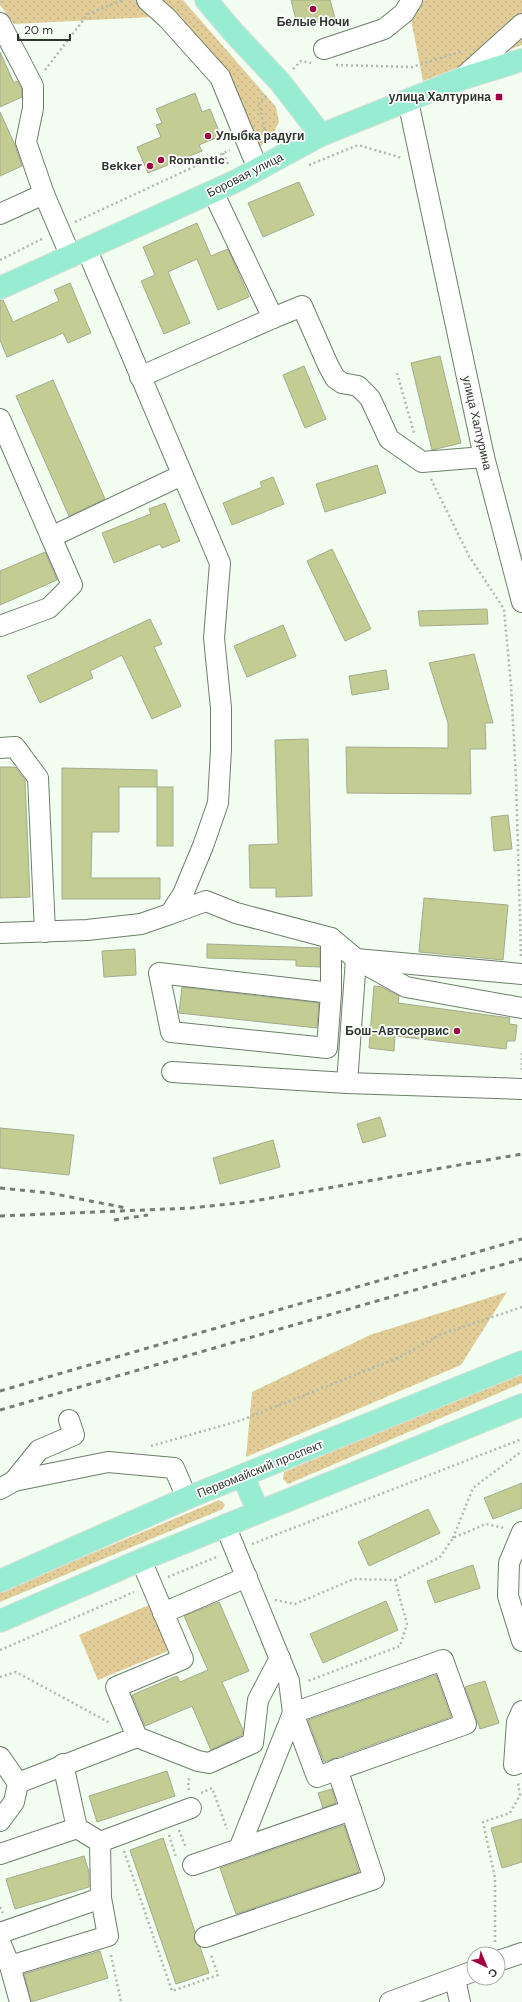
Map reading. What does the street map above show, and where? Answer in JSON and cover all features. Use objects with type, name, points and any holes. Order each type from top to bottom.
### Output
[{"type":"main road","points":[[206,0],[234,33],[280,82],[321,135]]},
{"type":"main road","points":[[461,79],[522,60]]},
{"type":"main road","name":"Боровая улица","points":[[0,288],[213,192],[321,135],[461,79]]},
{"type":"main road","name":"Первомайский проспект","points":[[0,1581],[187,1498],[522,1362]]},
{"type":"main road","points":[[0,1621],[140,1560],[258,1511],[522,1405]]},
{"type":"main road","points":[[243,1476],[258,1511]]},
{"type":"street","points":[[147,0],[167,18],[220,78],[258,169]]},
{"type":"street","points":[[324,59],[384,29],[404,13],[412,0]]},
{"type":"street","points":[[0,23],[33,86],[33,108],[26,142],[44,194],[60,229],[79,253],[140,378],[220,563],[214,638],[221,708],[222,749],[218,803],[203,846],[183,894],[170,914]]},
{"type":"street","name":"Боровая улица","points":[[461,79],[522,24]]},
{"type":"street","name":"улица Халтурина","points":[[408,101],[420,164],[484,457],[516,551],[522,602]]},
{"type":"street","points":[[213,192],[273,318]]},
{"type":"street","points":[[0,214],[44,194]]},
{"type":"street","points":[[140,378],[302,306],[328,366],[336,378],[342,383],[358,386],[370,398],[389,439],[422,462],[484,457]]},
{"type":"street","points":[[0,419],[72,585],[49,608],[0,626]]},
{"type":"street","points":[[51,537],[182,475]]},
{"type":"street","points":[[0,748],[15,747],[38,778],[44,932]]},
{"type":"street","points":[[0,933],[87,930],[141,924],[206,901],[236,913],[331,938],[356,959],[406,987],[522,1008]]},
{"type":"street","points":[[331,938],[331,993],[327,1048],[171,1032],[159,973],[331,993]]},
{"type":"street","points":[[356,959],[522,974]]},
{"type":"street","points":[[348,1083],[356,959]]},
{"type":"street","points":[[172,1072],[348,1083],[522,1089]]},
{"type":"street","points":[[7,1485],[39,1450],[74,1435],[69,1420]]},
{"type":"street","points":[[7,1485],[108,1462],[174,1468],[187,1498]]},
{"type":"street","points":[[225,1525],[289,1682],[293,1712],[317,1777],[466,1724],[444,1660],[293,1712],[239,1849]]},
{"type":"street","points":[[515,1530],[509,1564],[508,1596],[522,1641]]},
{"type":"street","points":[[137,1737],[116,1687],[183,1659],[140,1560]]},
{"type":"street","points":[[163,1613],[247,1577]]},
{"type":"street","points":[[18,1783],[63,1764],[137,1737],[209,1764],[253,1743],[258,1700],[280,1658]]},
{"type":"street","points":[[518,1763],[517,1722],[522,1711]]},
{"type":"street","points":[[0,1757],[18,1783],[14,1802],[0,1820]]},
{"type":"street","points":[[63,1764],[77,1828],[100,1842]]},
{"type":"street","points":[[204,1937],[374,1879],[337,1769]]},
{"type":"street","points":[[100,1842],[196,1801]]},
{"type":"street","points":[[193,1865],[352,1810]]},
{"type":"street","points":[[0,1854],[77,1828]]},
{"type":"street","points":[[10,1966],[108,1936],[101,1898],[100,1842]]},
{"type":"street","points":[[0,1933],[101,1898]]},
{"type":"street","points":[[0,1942],[10,1966],[20,2002]]},
{"type":"street","points":[[390,2002],[466,1974]]},
{"type":"street","points":[[454,1979],[460,2002]]},
{"type":"path","points":[[33,86],[88,14],[122,0]]},
{"type":"path","points":[[259,103],[301,61],[324,59],[412,67],[464,51]]},
{"type":"path","points":[[307,166],[358,145],[420,164]]},
{"type":"path","points":[[0,260],[60,229],[223,153]]},
{"type":"path","points":[[397,373],[422,462],[469,556],[504,609],[511,685],[516,779],[522,974]]},
{"type":"path","points":[[150,1447],[242,1420],[400,1357],[439,1335],[522,1307]]},
{"type":"path","points":[[0,1650],[151,1584],[522,1439]]},
{"type":"path","points":[[255,1596],[296,1604],[354,1579],[395,1580],[440,1557],[453,1538],[473,1488],[522,1451]]},
{"type":"path","points":[[453,1538],[486,1524],[515,1530]]},
{"type":"path","points":[[303,1681],[308,1681],[400,1646],[407,1624],[395,1580]]},
{"type":"path","points":[[0,1676],[16,1672],[137,1737]]},
{"type":"path","points":[[198,1761],[188,1781],[196,1801],[212,1788],[227,1830]]},
{"type":"path","points":[[511,1957],[483,1822],[510,1813],[520,1795],[518,1763]]},
{"type":"path","points":[[177,1823],[185,1846]]},
{"type":"path","points":[[168,1832],[180,1870],[193,1865]]},
{"type":"path","points":[[123,1847],[172,1991],[218,1975],[204,1937]]},
{"type":"path","points":[[108,1936],[116,1988],[120,2002]]},
{"type":"shaded area","points":[[0,0],[183,0],[276,107],[279,122],[270,139],[255,150],[171,16],[14,24],[0,5]]},
{"type":"shaded area","points":[[426,0],[522,0],[522,45],[423,81],[408,4]]},
{"type":"shaded area","points":[[507,1292],[461,1365],[246,1457],[252,1392],[370,1335]]},
{"type":"shaded area","points":[[522,1370],[522,1383],[288,1484],[283,1479],[284,1472]]},
{"type":"shaded area","points":[[219,1500],[225,1504],[223,1509],[0,1602],[0,1592]]},
{"type":"shaded area","points":[[149,1605],[168,1651],[98,1680],[79,1635]]},
{"type":"building","name":"Белые Ночи","points":[[291,0],[330,0],[335,18],[298,27]]},
{"type":"building","points":[[0,52],[14,83],[17,81],[22,89],[22,97],[0,107]]},
{"type":"building","points":[[195,93],[202,112],[210,109],[221,136],[199,145],[202,151],[148,173],[137,147],[161,137],[156,125],[162,123],[156,109]]},
{"type":"building","points":[[0,112],[15,145],[22,166],[0,176]]},
{"type":"building","points":[[299,182],[314,215],[263,237],[248,203]]},
{"type":"building","points":[[197,223],[211,256],[228,249],[249,297],[218,310],[197,259],[168,272],[190,323],[164,334],[141,281],[155,275],[143,247]]},
{"type":"building","points":[[70,283],[91,333],[68,343],[63,333],[7,357],[0,340],[0,300],[3,300],[13,322],[59,301],[54,290]]},
{"type":"building","points":[[440,356],[461,443],[432,450],[411,363]]},
{"type":"building","points":[[304,366],[326,419],[305,428],[283,375]]},
{"type":"building","points":[[53,380],[105,499],[69,516],[16,396]]},
{"type":"building","points":[[377,465],[386,493],[325,512],[316,484]]},
{"type":"building","points":[[273,477],[284,504],[232,525],[223,503],[262,487],[260,482]]},
{"type":"building","points":[[165,503],[180,541],[162,548],[160,544],[114,563],[102,533],[151,514],[149,509]]},
{"type":"building","points":[[332,549],[371,629],[345,641],[307,561]]},
{"type":"building","points":[[45,552],[57,580],[0,605],[0,571]]},
{"type":"building","points":[[487,609],[488,624],[420,626],[418,611]]},
{"type":"building","points":[[150,619],[162,644],[154,647],[181,706],[152,719],[122,655],[90,671],[93,678],[40,703],[27,676]]},
{"type":"building","points":[[283,625],[296,656],[247,677],[234,646]]},
{"type":"building","points":[[474,654],[493,723],[485,723],[486,749],[470,749],[471,794],[347,793],[346,747],[448,748],[448,723],[429,663]]},
{"type":"building","points":[[386,670],[389,689],[352,695],[349,676]]},
{"type":"building","points":[[308,739],[312,896],[276,897],[276,888],[250,888],[249,845],[278,844],[275,740]]},
{"type":"building","points":[[0,767],[15,767],[25,780],[30,897],[0,898]]},
{"type":"building","points":[[62,768],[157,770],[157,787],[119,787],[119,832],[92,832],[91,878],[160,878],[160,899],[62,899]]},
{"type":"building","points":[[157,787],[173,787],[173,846],[157,846]]},
{"type":"building","points":[[508,815],[512,849],[494,851],[491,817]]},
{"type":"building","points":[[424,898],[508,905],[503,960],[419,952]]},
{"type":"building","points":[[207,944],[320,948],[320,967],[296,966],[296,960],[207,958]]},
{"type":"building","points":[[135,949],[136,975],[104,977],[102,951]]},
{"type":"building","name":"Бош-Автосервис","points":[[374,986],[382,987],[399,996],[398,1003],[510,1018],[509,1024],[517,1025],[515,1041],[507,1041],[506,1049],[395,1036],[394,1051],[369,1048]]},
{"type":"building","points":[[182,987],[319,1003],[317,1028],[179,1013]]},
{"type":"building","points":[[380,1117],[386,1136],[363,1143],[357,1124]]},
{"type":"building","points":[[0,1128],[74,1135],[69,1175],[0,1168]]},
{"type":"building","points":[[273,1140],[280,1167],[220,1184],[213,1158]]},
{"type":"building","points":[[522,1483],[522,1508],[493,1519],[484,1498]]},
{"type":"building","points":[[428,1509],[440,1533],[369,1566],[358,1542]]},
{"type":"building","points":[[473,1565],[480,1588],[435,1603],[427,1581]]},
{"type":"building","points":[[386,1601],[398,1630],[323,1663],[310,1634]]},
{"type":"building","points":[[219,1602],[249,1671],[222,1682],[243,1730],[242,1735],[211,1750],[192,1706],[145,1726],[132,1695],[177,1676],[180,1682],[208,1670],[184,1616]]},
{"type":"building","points":[[436,1675],[451,1717],[324,1762],[308,1720]]},
{"type":"building","points":[[485,1681],[499,1723],[480,1729],[465,1687]]},
{"type":"building","points":[[167,1771],[175,1796],[97,1822],[89,1796]]},
{"type":"building","points":[[332,1789],[336,1803],[323,1808],[318,1793]]},
{"type":"building","points":[[522,1819],[522,1862],[502,1868],[491,1828]]},
{"type":"building","points":[[344,1825],[359,1872],[236,1914],[220,1868]]},
{"type":"building","points":[[163,1838],[195,1932],[194,1940],[200,1947],[209,1973],[176,1984],[130,1850]]},
{"type":"building","points":[[84,1856],[89,1872],[89,1887],[15,1909],[6,1879]]},
{"type":"building","points":[[100,1951],[108,1978],[31,2002],[24,1974]]},
{"type":"railway","points":[[0,1216],[191,1208],[248,1202],[522,1154]]},
{"type":"railway","points":[[0,1188],[50,1193],[126,1208]]},
{"type":"railway","points":[[114,1220],[148,1215]]},
{"type":"railway","points":[[0,1391],[522,1239]]},
{"type":"railway","points":[[0,1410],[522,1259]]},
{"type":"place","name":"Белые Ночи","points":[[313,9]]},
{"type":"place","name":"улица Халтурина","points":[[499,97]]},
{"type":"place","name":"Улыбка радуги","points":[[208,136]]},
{"type":"place","name":"Romantic","points":[[161,160]]},
{"type":"place","name":"Bekker","points":[[150,166]]},
{"type":"place","name":"Бош-Автосервис","points":[[457,1031]]}]
